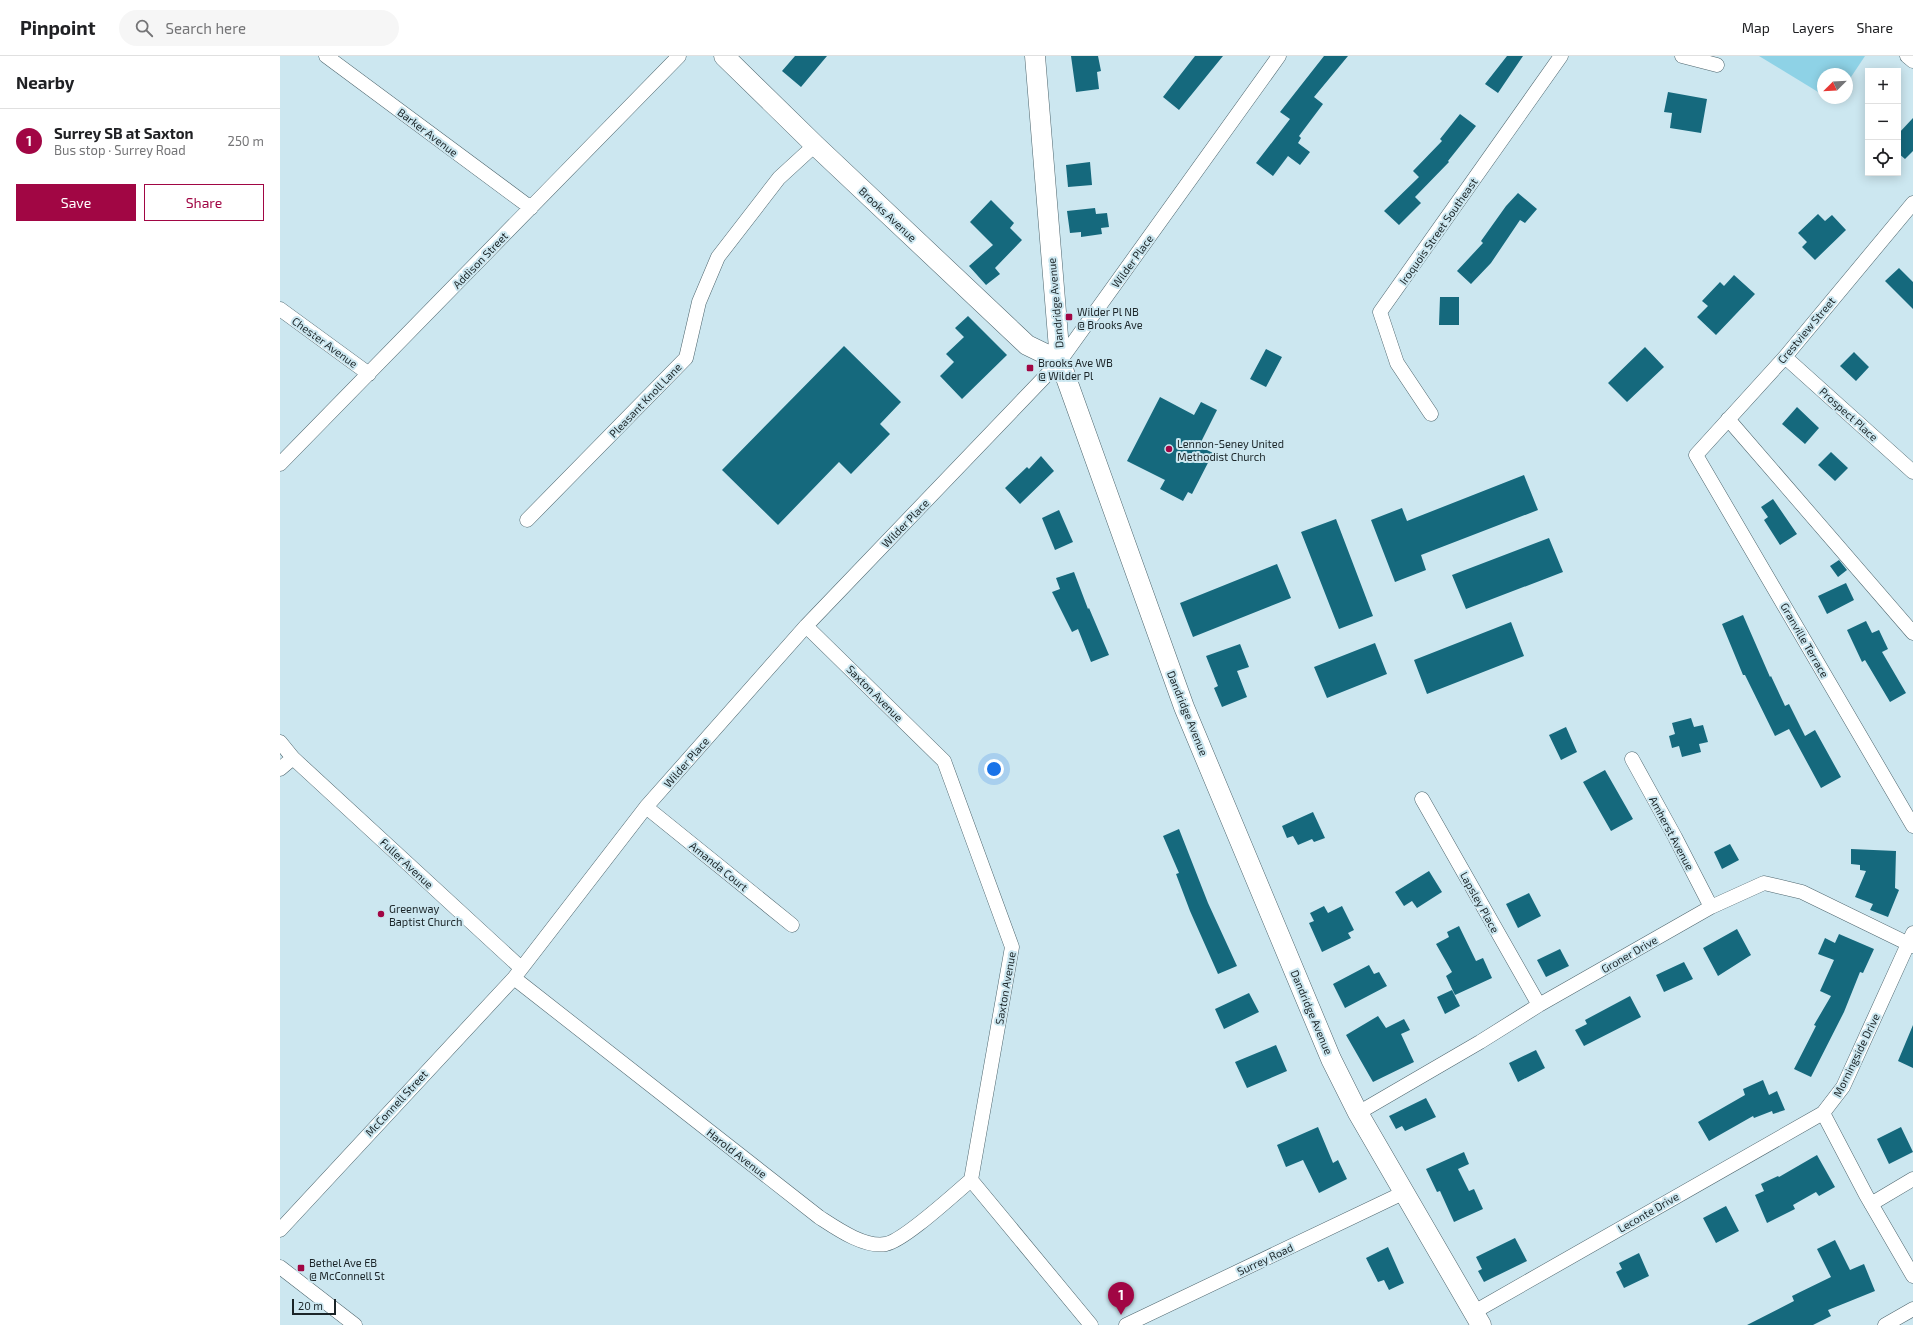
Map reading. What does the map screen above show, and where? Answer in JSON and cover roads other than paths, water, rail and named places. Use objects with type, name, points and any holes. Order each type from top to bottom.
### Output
[{"type":"street","name":"Barker Avenue","points":[[326,56],[531,208]]},
{"type":"street","name":"Addison Street","points":[[280,464],[679,56]]},
{"type":"street","name":"Brooks Avenue","points":[[724,56],[815,145],[1028,345],[1060,361]]},
{"type":"street","name":"Dandridge Avenue","points":[[1035,56],[1060,361],[1184,707],[1331,1059],[1358,1113],[1477,1319]]},
{"type":"street","name":"Wilder Place","points":[[517,973],[646,807],[806,626],[1060,361],[1280,56]]},
{"type":"street","name":"Iroquois Street Southeast","points":[[1431,414],[1397,363],[1380,312],[1561,56]]},
{"type":"street","points":[[1682,56],[1717,65]]},
{"type":"street","points":[[1907,56],[1913,60]]},
{"type":"street","name":"Pleasant Knoll Lane","points":[[527,520],[686,358],[699,302],[718,257],[779,178],[815,145]]},
{"type":"street","name":"Crestview Street","points":[[1696,455],[1785,357],[1913,203]]},
{"type":"street","name":"Chester Avenue","points":[[280,309],[369,374]]},
{"type":"street","name":"Prospect Place","points":[[1785,357],[1913,472]]},
{"type":"street","points":[[1728,419],[1913,633]]},
{"type":"street","name":"Granville Terrace","points":[[1696,455],[1913,826]]},
{"type":"street","name":"Saxton Avenue","points":[[806,626],[944,762],[1012,947],[971,1180]]},
{"type":"street","points":[[280,742],[293,758],[280,769]]},
{"type":"street","name":"Fuller Avenue","points":[[293,758],[517,973]]},
{"type":"street","name":"Amherst Avenue","points":[[1632,759],[1711,907]]},
{"type":"street","name":"Lapsley Place","points":[[1422,799],[1539,1005]]},
{"type":"street","name":"Amanda Court","points":[[646,807],[792,925]]},
{"type":"street","name":"Groner Drive","points":[[1358,1113],[1480,1042],[1539,1005],[1711,907],[1764,883],[1802,892],[1912,941]]},
{"type":"street","name":"Morningside Drive","points":[[1823,1113],[1832,1104],[1843,1087],[1912,941]]},
{"type":"street","name":"Harold Avenue","points":[[517,973],[819,1218],[845,1234],[867,1242],[885,1244],[903,1235],[971,1180]]},
{"type":"street","name":"McConnell Street","points":[[280,1230],[517,973]]},
{"type":"street","points":[[1823,1113],[1871,1204],[1913,1276]]},
{"type":"street","name":"Leconte Drive","points":[[1477,1319],[1635,1219],[1823,1113]]},
{"type":"street","points":[[1871,1204],[1913,1179]]},
{"type":"street","points":[[971,1180],[1092,1325]]},
{"type":"street","name":"Surrey Road","points":[[1126,1325],[1403,1193]]},
{"type":"street","points":[[280,1267],[355,1325]]},
{"type":"street","points":[[1885,1325],[1913,1309]]},
{"type":"place","name":"Wilder Pl NB @ Brooks Ave","points":[[1069,317]]},
{"type":"place","name":"Brooks Ave WB @ Wilder Pl","points":[[1030,368]]},
{"type":"place","name":"Lennon-Seney United Methodist Church","points":[[1169,449]]},
{"type":"place","name":"Greenway Baptist Church","points":[[381,914]]},
{"type":"place","name":"Bethel Ave EB @ McConnell St","points":[[301,1268]]},
{"type":"place","name":"Surrey SB at Saxton","points":[[1121,1315]]}]
